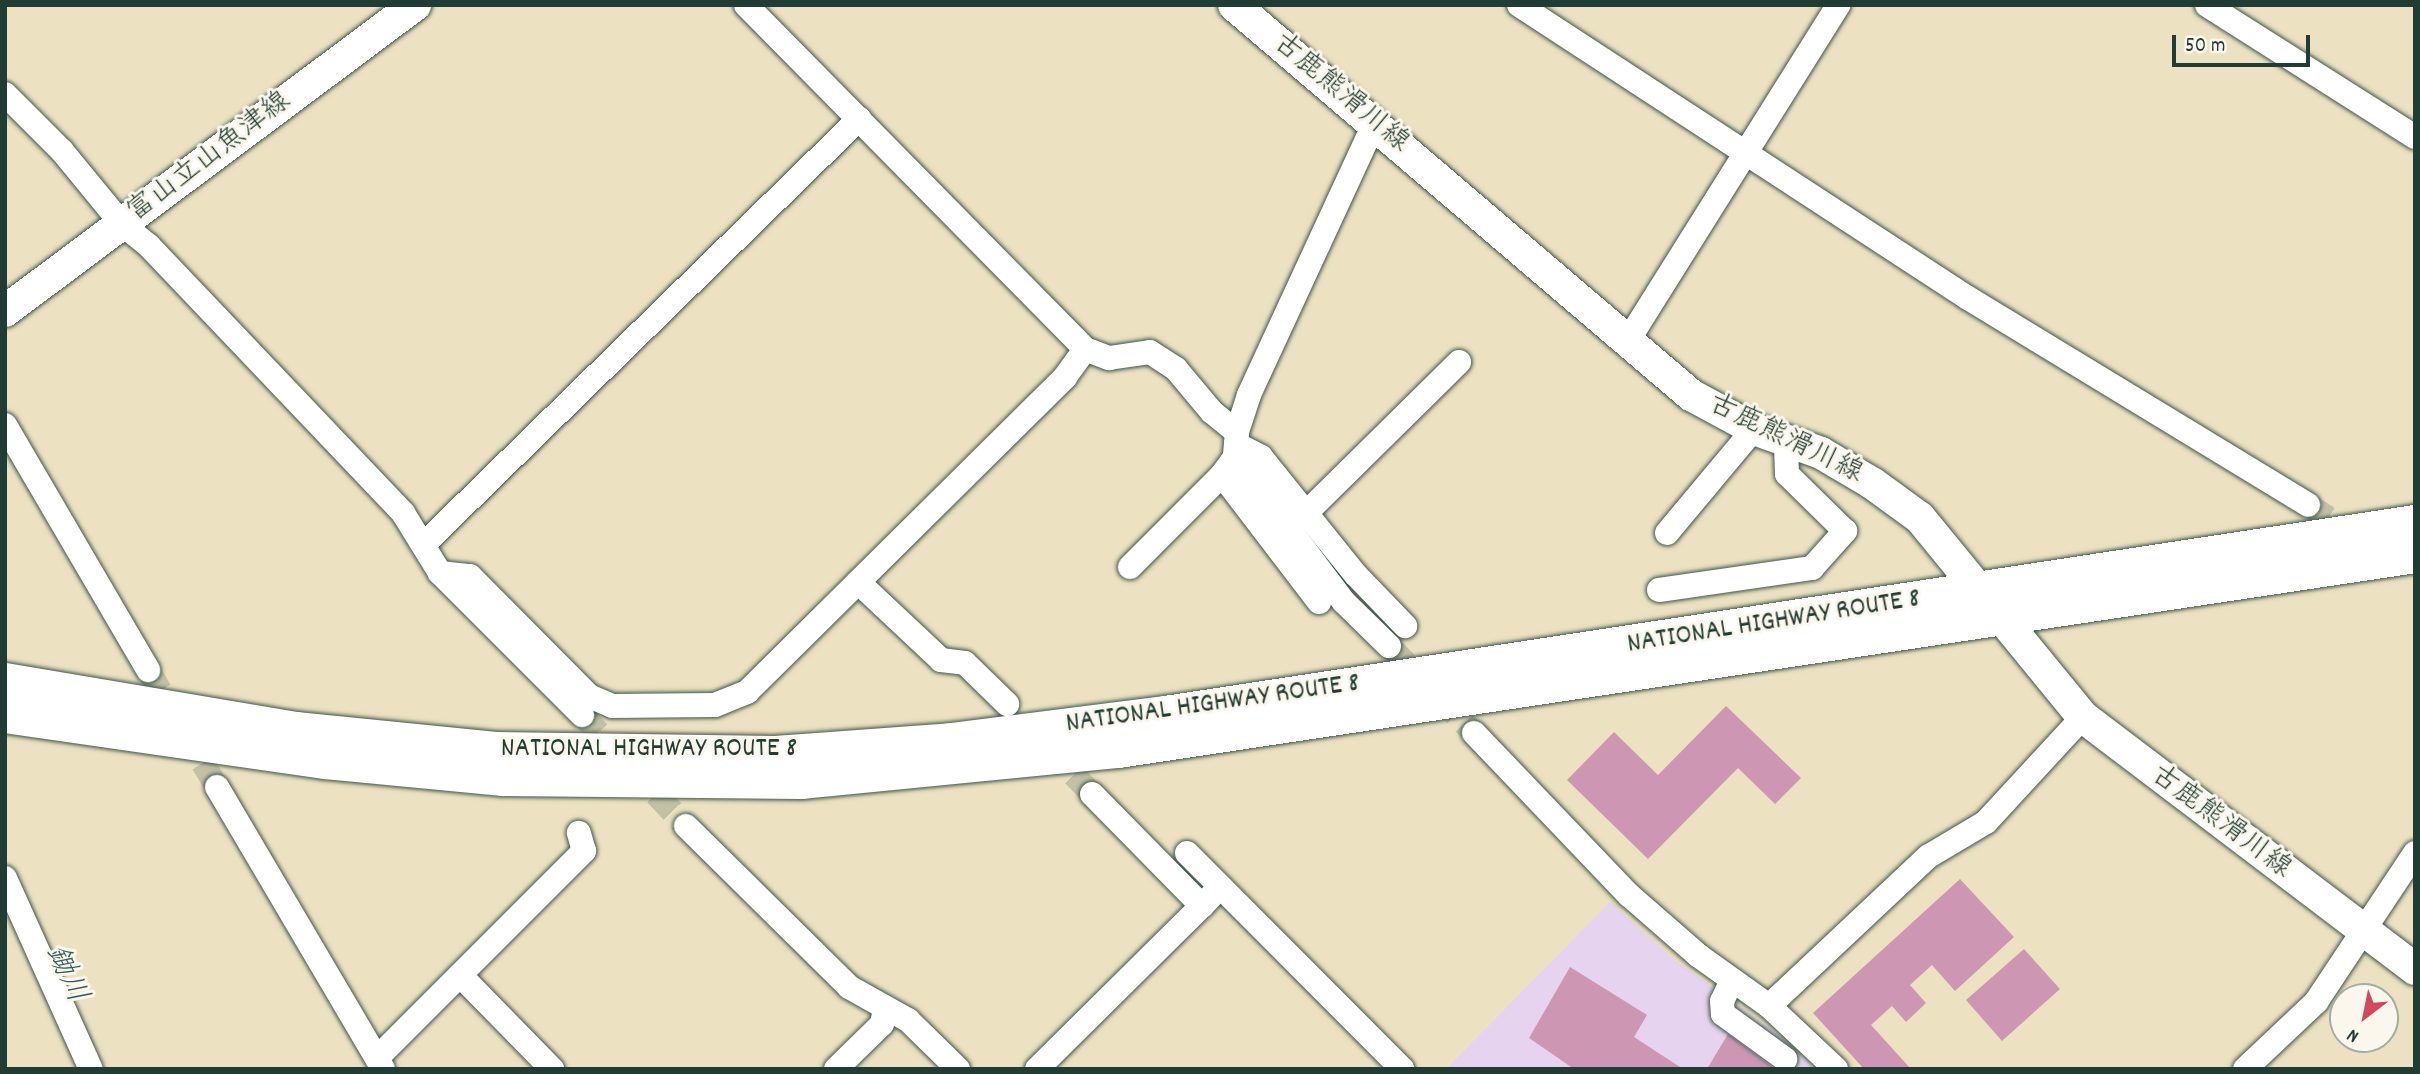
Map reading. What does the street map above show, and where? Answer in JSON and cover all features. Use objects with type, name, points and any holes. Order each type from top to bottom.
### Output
[{"type":"highway","name":"NATIONAL HIGHWAY ROUTE 8","points":[[5,714],[325,760],[502,777],[801,780],[1118,749],[1991,601],[2415,523]]},
{"type":"highway","name":"NATIONAL HIGHWAY ROUTE 8","points":[[5,681],[295,730],[495,750],[775,754],[951,741],[1991,601],[2415,554]]},
{"type":"main road","name":"富山立山魚津線","points":[[5,311],[415,5]]},
{"type":"main road","name":"古鹿熊滑川線","points":[[1236,6],[1375,122],[1691,395],[1754,429],[1821,453],[1872,483],[1920,519],[1991,601],[2024,650],[2083,717],[2415,969]]},
{"type":"street","points":[[746,5],[1086,349],[1109,358],[1150,352],[1176,369],[1232,452],[1344,602],[1389,646]]},
{"type":"street","points":[[1518,5],[1957,291],[2308,505]]},
{"type":"street","points":[[1627,342],[1838,5]]},
{"type":"street","points":[[2207,5],[2415,137]]},
{"type":"street","points":[[5,94],[62,151],[122,224],[149,246],[403,513],[440,573],[582,715]]},
{"type":"street","points":[[423,545],[859,119]]},
{"type":"street","points":[[1130,567],[1232,452],[1313,249],[1375,122]]},
{"type":"street","points":[[440,573],[470,576],[589,696],[612,706],[715,705],[747,692],[1065,377],[1086,349]]},
{"type":"street","points":[[1306,513],[1459,362]]},
{"type":"street","points":[[5,425],[149,670]]},
{"type":"street","points":[[1667,533],[1754,429]]},
{"type":"street","points":[[1659,590],[1812,568],[1845,531],[1787,474],[1786,442]]},
{"type":"street","points":[[1232,452],[1261,457],[1356,575],[1405,626]]},
{"type":"street","points":[[1232,452],[1320,601]]},
{"type":"street","points":[[858,582],[941,660],[965,663],[1007,704]]},
{"type":"street","points":[[1769,1006],[1928,856],[1986,822],[2083,717]]},
{"type":"street","points":[[1474,733],[1629,895],[1732,980],[1769,1006],[1836,1069]]},
{"type":"street","points":[[217,787],[380,1064],[460,975],[584,851],[579,833]]},
{"type":"street","points":[[1092,794],[1402,1069]]},
{"type":"street","points":[[687,826],[849,987],[908,1020],[958,1069]]},
{"type":"street","points":[[1187,853],[1210,897]]},
{"type":"street","points":[[2245,1069],[2316,1002],[2365,933],[2415,853]]},
{"type":"street","points":[[5,878],[91,1069]]},
{"type":"street","points":[[1037,1069],[1210,897]]},
{"type":"street","points":[[460,975],[552,1069]]},
{"type":"street","points":[[1732,980],[1722,1001],[1723,1014],[1785,1059]]},
{"type":"street","points":[[836,1069],[883,1024],[885,1009]]},
{"type":"shaded area","points":[[1610,902],[1672,958],[1781,1037],[1816,1069],[1446,1069]]},
{"type":"building","points":[[1726,706],[1801,778],[1775,804],[1738,768],[1648,859],[1567,780],[1614,732],[1658,775]]},
{"type":"building","points":[[1960,879],[2014,937],[1955,991],[1932,965],[1910,985],[1926,1003],[1906,1022],[1892,1006],[1871,1025],[1911,1069],[1864,1069],[1813,1013]]},
{"type":"building","points":[[2024,949],[2060,989],[2002,1041],[1966,1000]]},
{"type":"building","points":[[1570,967],[1647,1015],[1634,1037],[1683,1069],[1574,1069],[1529,1038]]},
{"type":"building","points":[[1728,1034],[1775,1069],[1707,1069]]},
{"type":"tunnel","points":[[2308,505],[2355,535]]},
{"type":"tunnel","points":[[1389,646],[1474,733]]},
{"type":"tunnel","points":[[148,670],[217,787]]},
{"type":"tunnel","points":[[582,715],[686,826]]},
{"type":"tunnel","points":[[1049,749],[1092,794]]},
{"type":"water label","name":"鋤川","points":[[64,975]]}]
